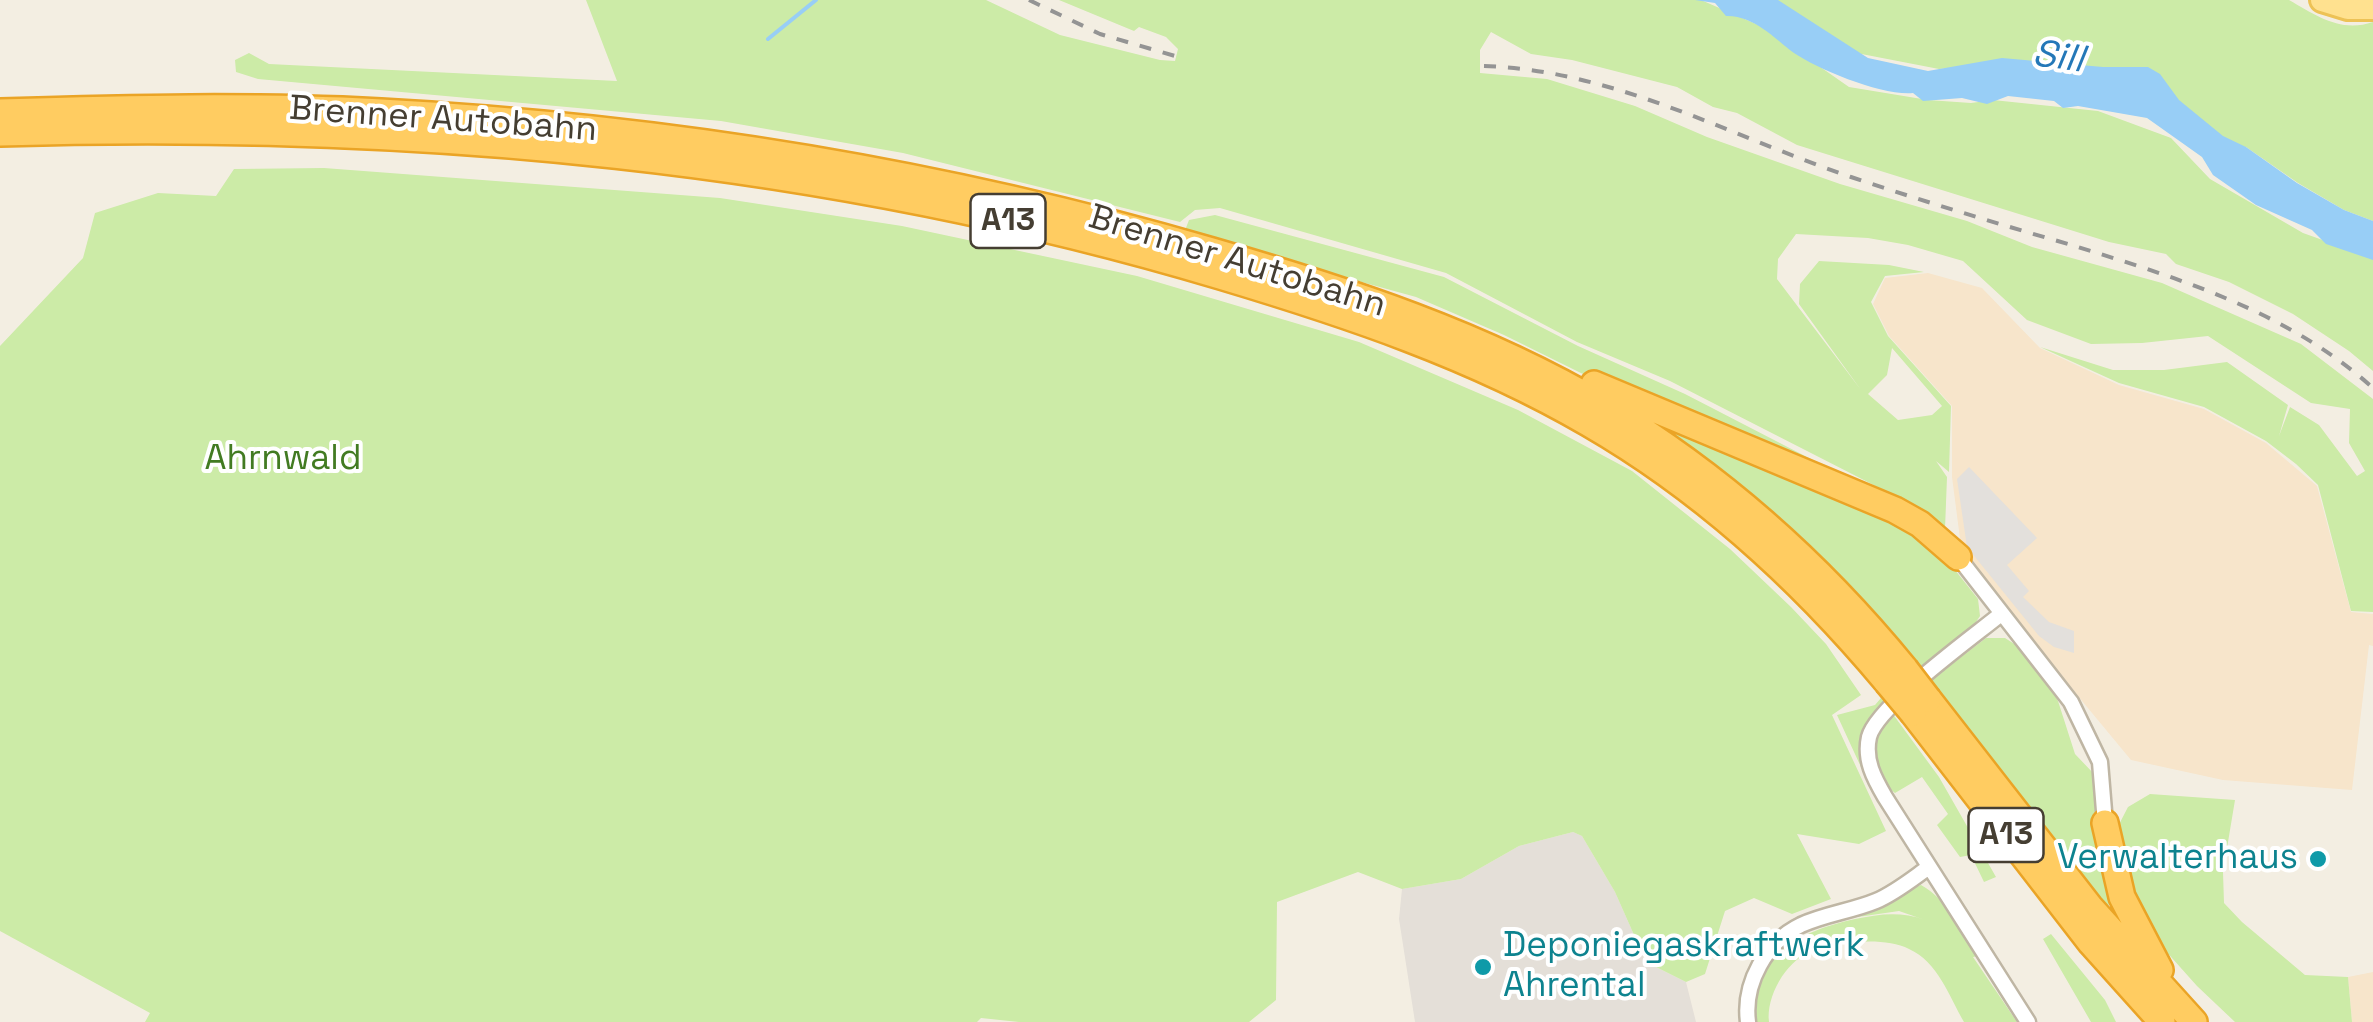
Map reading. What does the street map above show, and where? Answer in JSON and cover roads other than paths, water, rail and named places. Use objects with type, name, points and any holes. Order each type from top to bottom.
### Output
[{"type":"highway","name":"Brenner Autobahn","points":[[0,112],[186,108],[380,112],[596,129],[787,155],[971,190],[1124,226],[1338,289],[1426,320],[1495,350],[1648,433],[1727,491],[1805,560],[1921,706],[2099,918],[2191,1020]]},
{"type":"highway","name":"Brenner Autobahn","points":[[0,134],[221,130],[377,134],[551,146],[716,166],[870,192],[1062,233],[1180,264],[1432,346],[1592,424],[1685,487],[1746,536],[1896,676]]},
{"type":"highway","points":[[1495,350],[1558,369],[1895,510],[1920,524],[1958,557]]},
{"type":"highway","name":"Brenner Autobahn","points":[[1921,706],[2101,956],[2162,1022]]},
{"type":"highway","points":[[2105,823],[2114,872],[2132,920],[2191,1020]]},
{"type":"highway","points":[[2101,956],[2134,1022]]},
{"type":"main road","points":[[2322,0],[2348,8],[2373,8]]},
{"type":"street","points":[[1958,557],[2064,691],[2100,762],[2105,823]]},
{"type":"street","points":[[2001,614],[1886,710],[1870,732],[1868,754],[1873,775],[2028,1022]]},
{"type":"street","points":[[1748,1022],[1747,1006],[1754,977],[1784,936],[1806,923],[1879,900],[1929,867]]},
{"type":"water","points":[[1695,0],[1778,0],[1868,58],[1928,71],[2002,58],[2148,67],[2160,74],[2179,100],[2223,136],[2344,210],[2373,221],[2373,260],[2326,244],[2312,230],[2256,205],[2213,175],[2202,157],[2147,118],[2078,106],[2063,108],[2054,101],[2008,96],[1987,104],[1962,98],[1923,101],[1913,93],[1869,86],[1819,67],[1754,23],[1726,16],[1715,3]]},
{"type":"waterway","points":[[768,39],[816,0]]},
{"type":"railway","points":[[1029,0],[1100,34],[1175,56]]},
{"type":"railway","points":[[1484,66],[1532,70],[1625,92],[1851,177],[2189,284],[2267,317],[2305,338],[2373,388]]},
{"type":"place","name":"Verwalterhaus","points":[[2318,859]]},
{"type":"place","name":"Deponiegaskraftwerk Ahrental","points":[[1483,967]]},
{"type":"water label","name":"Sill","points":[[2058,58]]},
{"type":"park label","name":"Ahrnwald","points":[[283,460]]}]
